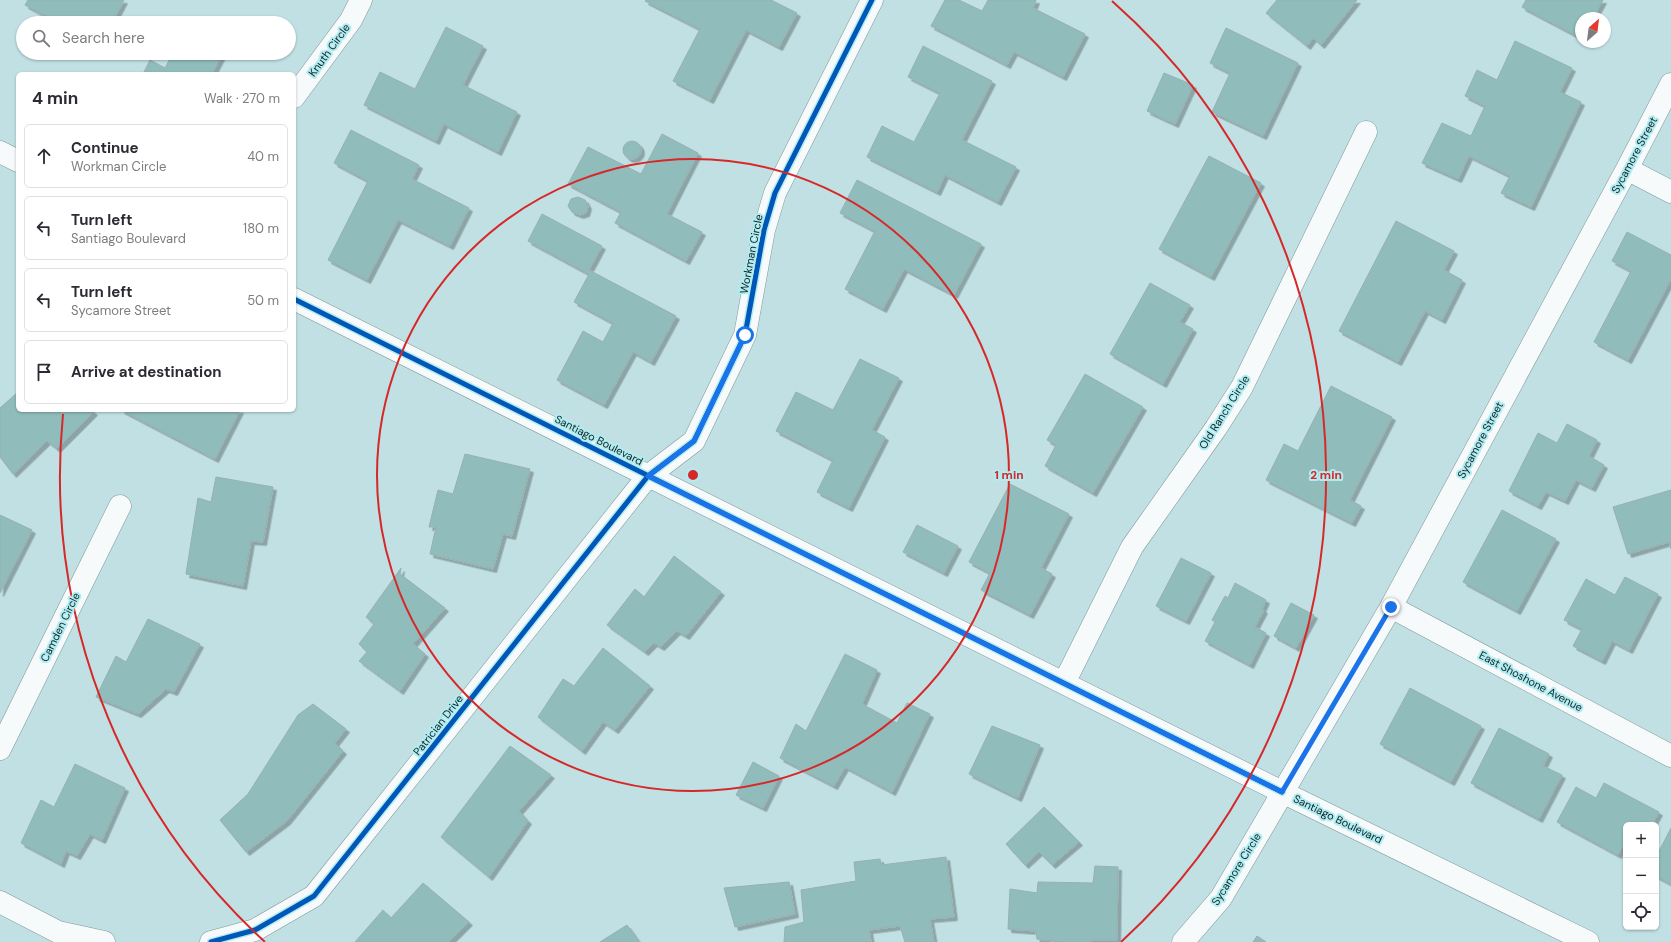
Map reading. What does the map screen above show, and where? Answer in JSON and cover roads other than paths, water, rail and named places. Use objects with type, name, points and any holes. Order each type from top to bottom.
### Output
[{"type":"street","name":"Knuth Circle","points":[[296,94],[351,20],[361,0]]},
{"type":"street","name":"Workman Circle","points":[[648,476],[694,441],[745,335],[764,230],[775,194],[872,0]]},
{"type":"street","name":"Sycamore Street","points":[[1282,792],[1391,607],[1627,169],[1671,84]]},
{"type":"street","name":"Old Ranch Circle","points":[[1064,683],[1132,547],[1216,428],[1242,387],[1366,132]]},
{"type":"street","points":[[0,152],[16,160]]},
{"type":"street","points":[[1627,169],[1671,192]]},
{"type":"street","name":"Santiago Boulevard","points":[[296,300],[1282,792],[1588,942]]},
{"type":"street","name":"Patrician Drive","points":[[210,942],[255,930],[314,896],[648,476]]},
{"type":"street","name":"Camden Circle","points":[[0,749],[120,506]]},
{"type":"street","name":"East Shoshone Avenue","points":[[1391,607],[1671,756]]},
{"type":"street","name":"Sycamore Circle","points":[[1183,942],[1221,898],[1282,792]]},
{"type":"street","points":[[0,902],[58,932],[104,942]]}]
